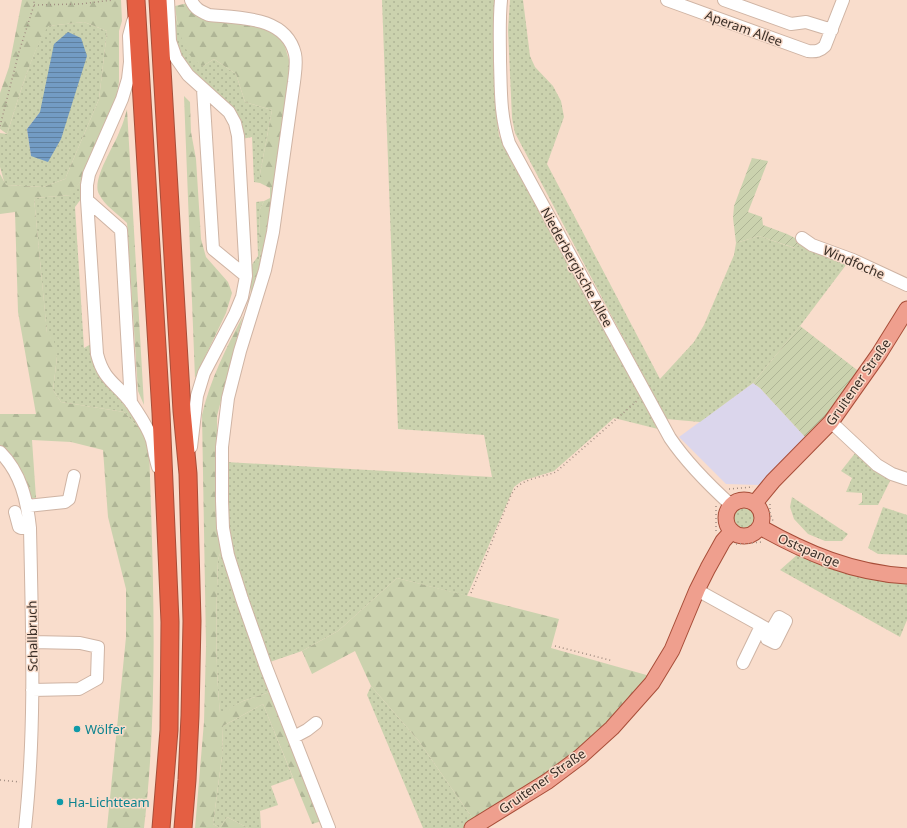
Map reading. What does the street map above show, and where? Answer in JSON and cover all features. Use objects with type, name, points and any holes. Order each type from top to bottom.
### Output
[{"type":"highway","points":[[163,3],[182,403],[188,474],[192,621],[187,780],[183,828]]},
{"type":"highway","points":[[137,4],[166,503],[170,622],[169,730],[161,828]]},
{"type":"main road","name":"Gruitener Straße","points":[[755,503],[773,481],[831,422],[879,354],[907,309]]},
{"type":"main road","points":[[741,500],[748,500],[755,503],[760,508],[762,515],[762,522],[760,526],[753,533],[746,536],[732,531],[728,527],[726,520],[726,513],[731,505],[741,500]]},
{"type":"main road","name":"Ostspange","points":[[760,526],[809,553],[831,561],[853,568],[907,576]]},
{"type":"main road","name":"Gruitener Straße","points":[[472,828],[548,781],[580,757],[612,728],[652,683],[672,650],[697,590],[716,552],[732,531]]},
{"type":"street","points":[[191,0],[194,6],[201,12],[209,15],[268,23],[285,35],[291,43],[295,54],[296,64],[294,82],[273,232],[265,270],[234,373],[224,424],[221,466],[223,528],[228,555],[266,667],[329,828]]},
{"type":"street","name":"Niederbergische Allee","points":[[501,0],[501,108],[509,143],[670,438],[677,449],[731,505]]},
{"type":"street","name":"Aperam Allee","points":[[667,0],[808,51],[815,52],[821,50],[825,46],[832,30]]},
{"type":"street","points":[[724,0],[791,24],[806,22],[832,30],[843,0]]},
{"type":"street","points":[[163,3],[170,41],[176,58],[188,75],[228,112],[234,123],[238,136],[246,276],[242,297],[204,373],[197,396],[188,474]]},
{"type":"street","points":[[137,4],[129,36],[130,62],[128,79],[122,99],[89,174],[87,200],[97,354],[100,366],[106,377],[131,403],[152,439],[166,503]]},
{"type":"street","points":[[202,89],[213,249],[246,276]]},
{"type":"street","points":[[87,200],[121,230],[131,403]]},
{"type":"street","name":"Windfoche","points":[[802,238],[812,245],[853,260],[907,285]]},
{"type":"street","points":[[831,422],[877,465],[892,474],[907,479]]},
{"type":"street","name":"Schallbruch","points":[[0,452],[18,476],[27,506],[30,528],[32,690],[30,782],[25,828]]},
{"type":"street","points":[[27,506],[65,502],[69,498],[74,476]]},
{"type":"street","points":[[15,512],[19,527],[30,528]]},
{"type":"street","points":[[697,590],[766,629],[743,663]]},
{"type":"street","points":[[32,642],[80,643],[98,647],[97,679],[79,689],[32,690]]},
{"type":"street","points":[[294,737],[316,723]]},
{"type":"path","points":[[0,126],[19,52],[34,5],[34,0]]},
{"type":"path","points":[[34,5],[80,4],[113,0]]},
{"type":"path","points":[[471,593],[511,495],[516,487],[529,480],[544,477],[556,472],[646,394]]},
{"type":"path","points":[[555,646],[614,662]]},
{"type":"path","points":[[0,780],[30,782]]},
{"type":"shaded area","points":[[753,383],[760,388],[806,438],[759,485],[726,484],[679,437]]},
{"type":"green space","points":[[22,0],[121,0],[122,21],[119,31],[119,82],[116,101],[82,179],[72,195],[34,198],[47,333],[53,336],[57,357],[53,390],[61,402],[124,412],[136,425],[145,430],[149,445],[154,637],[152,733],[144,828],[107,828],[126,637],[126,589],[108,517],[103,450],[71,442],[32,440],[36,498],[29,498],[24,475],[0,447],[0,414],[36,414],[18,312],[15,212],[0,214],[0,174],[6,185],[43,187],[65,179],[99,99],[107,31],[84,22],[48,26],[30,65],[7,134],[0,129],[0,93],[9,67]]},
{"type":"green space","points":[[382,0],[496,0],[493,43],[495,102],[499,136],[658,429],[614,418],[554,471],[522,481],[514,487],[467,596],[397,578],[338,631],[302,651],[267,663],[237,577],[226,518],[226,462],[492,477],[484,435],[398,429]]},
{"type":"green space","points":[[510,0],[523,0],[530,56],[535,67],[553,86],[561,101],[564,117],[547,164],[660,379],[694,342],[704,325],[734,255],[736,243],[759,236],[794,248],[803,242],[849,261],[800,326],[753,383],[700,422],[666,419],[515,133],[512,118],[508,30]]},
{"type":"green space","points":[[188,3],[238,22],[267,28],[283,40],[289,60],[289,82],[264,255],[251,299],[251,276],[260,255],[260,209],[264,201],[270,198],[270,188],[260,183],[260,174],[272,110],[245,102],[236,74],[214,59],[203,66],[190,56],[179,31],[175,6]]},
{"type":"green space","points":[[176,16],[187,50],[203,66],[214,59],[236,74],[245,102],[272,110],[260,174],[260,183],[254,182],[252,137],[242,139],[242,134],[189,70],[177,47],[173,17]]},
{"type":"green space","points":[[84,22],[107,31],[99,99],[65,179],[43,187],[5,185],[0,167],[0,133],[7,134],[30,65],[47,26]],"holes":[[[40,112],[31,156],[27,129]]]},
{"type":"green space","points":[[184,96],[190,102],[191,132],[196,159],[201,239],[206,257],[228,282],[232,293],[226,313],[195,378]]},
{"type":"green space","points":[[127,109],[144,405],[138,391],[127,223],[104,202],[97,188],[101,172],[121,128]]},
{"type":"green space","points":[[752,158],[768,161],[748,212],[762,217],[763,225],[803,242],[795,248],[759,236],[736,243],[733,218],[734,206]]},
{"type":"green space","points":[[82,179],[84,195],[75,207],[84,348],[91,344],[103,380],[145,430],[136,425],[124,412],[61,402],[53,390],[57,357],[47,334],[34,198],[71,195]]},
{"type":"green space","points":[[264,201],[260,209],[260,258],[251,275],[251,266],[258,256],[256,202]]},
{"type":"green space","points":[[243,316],[217,416],[217,516],[221,550],[218,560],[216,636],[220,713],[243,701],[273,691],[325,820],[312,824],[263,704],[223,726],[222,756],[213,824],[220,828],[195,828],[204,722],[206,646],[202,415],[209,389]]},
{"type":"green space","points":[[800,326],[861,373],[827,419],[806,438],[760,388],[753,383]]},
{"type":"green space","points":[[856,452],[891,479],[878,505],[858,505],[862,502],[862,493],[846,492],[852,478],[841,471]]},
{"type":"green space","points":[[792,497],[848,534],[842,541],[825,541],[808,534],[794,519],[790,507]]},
{"type":"green space","points":[[744,505],[752,509],[756,517],[752,525],[744,529],[736,525],[732,517],[736,509]]},
{"type":"green space","points":[[883,507],[907,515],[907,555],[878,554],[868,548]]},
{"type":"green space","points":[[221,550],[273,691],[243,701],[220,714],[217,675],[216,617],[218,560]]},
{"type":"green space","points":[[797,555],[822,565],[907,581],[907,620],[900,637],[780,570]]},
{"type":"green space","points":[[397,578],[559,619],[551,648],[650,676],[605,730],[567,763],[475,822],[418,740],[371,686],[355,651],[312,674],[302,651],[338,631]]},
{"type":"green space","points":[[371,686],[418,740],[475,822],[465,828],[423,828],[367,695]]},
{"type":"green space","points":[[263,704],[293,778],[271,786],[278,805],[260,811],[261,828],[248,828],[227,817],[220,828],[213,824],[222,756],[223,726]]},
{"type":"green space","points":[[227,817],[248,828],[220,828]]},
{"type":"water","points":[[68,32],[81,38],[87,56],[61,139],[48,162],[31,156],[27,129],[40,112],[54,44]]},
{"type":"place","name":"Wölfer","points":[[77,729]]},
{"type":"place","name":"Ha-Lichtteam","points":[[60,802]]}]
